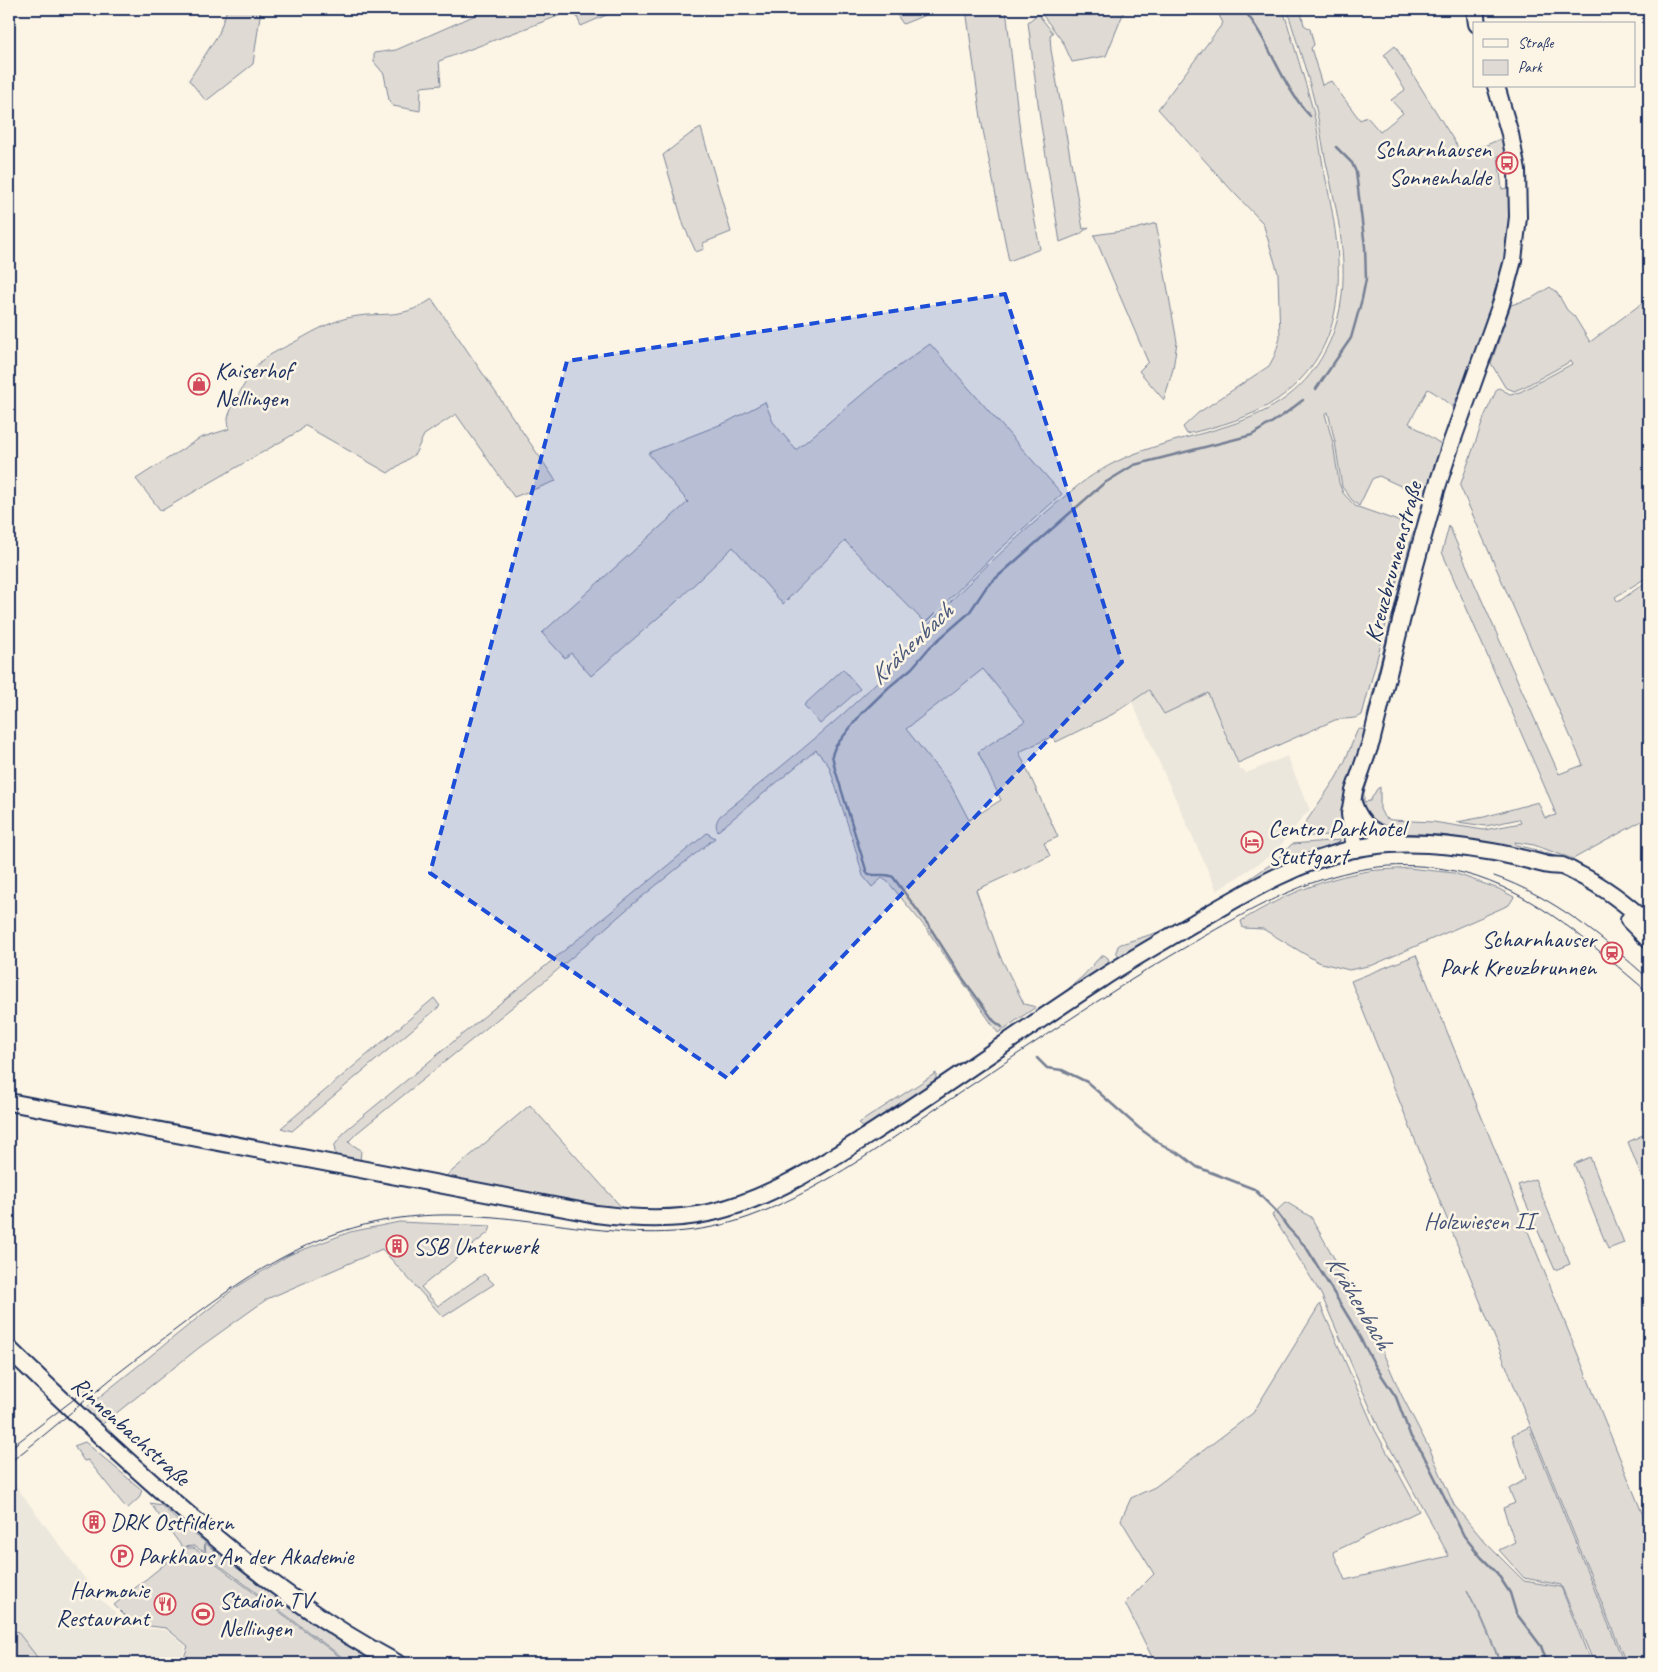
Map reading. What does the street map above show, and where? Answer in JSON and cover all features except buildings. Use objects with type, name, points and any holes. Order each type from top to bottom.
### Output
[{"type":"main road","points":[[1475,9],[1477,22]]},
{"type":"main road","name":"Kreuzbrunnenstraße","points":[[1355,849],[1350,818],[1352,799],[1372,742],[1436,490],[1505,291],[1513,260],[1516,235],[1517,176],[1510,134],[1497,88]]},
{"type":"main road","points":[[1352,799],[1359,817],[1367,826],[1380,834],[1411,844]]},
{"type":"main road","points":[[9,1102],[596,1214],[662,1219],[713,1212],[764,1194],[851,1146],[1105,977],[1218,909],[1285,872],[1313,861],[1355,849],[1411,844],[1446,845],[1516,856],[1547,865],[1564,867],[1599,885],[1617,897],[1649,925]]},
{"type":"main road","points":[[1547,865],[1560,875],[1604,901],[1627,918],[1649,940]]},
{"type":"main road","name":"Rinnenbachstraße","points":[[9,1350],[101,1439],[234,1554],[313,1612],[366,1646],[397,1663]]},
{"type":"highlighted area","points":[[1005,294],[1122,662],[727,1078],[430,873],[567,361]]},
{"type":"shaded area","points":[[1149,690],[1164,714],[1208,692],[1240,770],[1244,770],[1246,773],[1287,756],[1310,810],[1274,853],[1217,891],[1132,702]]},
{"type":"shaded area","points":[[9,1477],[101,1600],[133,1627],[166,1630],[186,1646],[179,1663],[9,1663]]},
{"type":"green space","points":[[227,9],[261,9],[253,64],[206,101],[189,80],[219,33]]},
{"type":"green space","points":[[489,9],[620,9],[581,26],[574,10],[439,61],[441,85],[421,87],[420,111],[393,106],[389,100],[384,74],[374,62],[374,53],[396,50]]},
{"type":"green space","points":[[893,9],[940,9],[903,24]]},
{"type":"green space","points":[[966,9],[1006,9],[1026,173],[1040,249],[1009,261],[982,125]]},
{"type":"green space","points":[[1038,9],[1125,9],[1106,56],[1072,62],[1063,42]]},
{"type":"green space","points":[[1216,9],[1283,9],[1317,127],[1335,229],[1338,292],[1333,322],[1322,350],[1304,376],[1268,406],[1223,424],[1187,434],[1183,427],[1198,413],[1269,366],[1275,355],[1280,338],[1278,273],[1263,223],[1158,109],[1223,23]]},
{"type":"green space","points":[[1287,9],[1300,9],[1304,25],[1310,29],[1314,45],[1311,48],[1322,85],[1331,81],[1360,120],[1367,117],[1380,132],[1403,113],[1391,100],[1405,90],[1384,55],[1395,46],[1461,152],[1470,152],[1505,137],[1507,154],[1498,156],[1502,189],[1509,188],[1509,180],[1513,180],[1506,267],[1462,399],[1457,397],[1453,407],[1428,389],[1409,423],[1444,446],[1419,523],[1417,523],[1424,497],[1379,476],[1372,479],[1359,506],[1352,500],[1342,487],[1328,412],[1325,414],[1333,443],[1339,483],[1343,493],[1355,506],[1398,521],[1404,525],[1407,531],[1402,561],[1362,715],[1335,720],[1238,763],[1208,693],[1164,714],[1149,690],[1113,714],[1056,742],[1053,736],[1019,752],[1058,837],[1044,843],[1050,856],[976,890],[1000,956],[1024,1004],[1036,1007],[998,1033],[926,928],[888,882],[882,878],[872,887],[863,876],[829,766],[816,750],[718,831],[716,827],[717,822],[720,816],[841,716],[887,671],[968,584],[1030,526],[1078,485],[1101,470],[1132,455],[1259,414],[1287,397],[1311,374],[1330,341],[1338,319],[1342,297],[1342,252],[1336,206],[1315,104]],"holes":[[[983,669],[1025,721],[978,752],[1001,800],[969,820],[950,784],[906,729]]]},
{"type":"green space","points":[[1038,14],[1053,33],[1050,35],[1051,50],[1083,229],[1089,227],[1080,234],[1060,242],[1040,119],[1028,22]]},
{"type":"green space","points":[[701,128],[731,232],[703,243],[704,249],[696,252],[684,226],[663,155]]},
{"type":"green space","points":[[1156,223],[1177,342],[1173,369],[1164,400],[1139,371],[1148,362],[1094,235],[1136,229]]},
{"type":"green space","points":[[1550,287],[1558,294],[1567,310],[1574,316],[1590,342],[1649,298],[1649,576],[1615,597],[1618,602],[1649,580],[1649,817],[1573,859],[1534,845],[1515,842],[1516,845],[1561,858],[1561,862],[1525,850],[1448,836],[1397,833],[1372,825],[1359,801],[1369,771],[1364,802],[1370,801],[1380,787],[1380,809],[1384,817],[1391,820],[1433,822],[1484,830],[1521,823],[1519,819],[1486,826],[1457,822],[1484,817],[1538,802],[1545,818],[1556,815],[1442,552],[1449,526],[1559,774],[1583,765],[1460,486],[1485,415],[1497,389],[1499,388],[1510,394],[1520,392],[1572,364],[1571,361],[1514,391],[1505,387],[1491,363],[1511,305],[1532,298]]},
{"type":"green space","points":[[432,299],[556,481],[514,497],[456,414],[424,435],[415,454],[388,473],[304,425],[301,430],[161,511],[136,479],[200,438],[229,429],[228,418],[237,397],[257,366],[268,356],[318,329],[340,320],[359,316],[409,311]]},
{"type":"green space","points":[[930,344],[1062,494],[997,552],[925,623],[845,541],[783,604],[733,547],[675,603],[591,676],[571,653],[565,658],[542,633],[688,502],[648,453],[727,422],[765,402],[773,422],[796,450],[878,381]]},
{"type":"green space","points":[[1417,531],[1368,720],[1367,716],[1412,535]]},
{"type":"green space","points":[[843,669],[860,689],[820,724],[804,705]]},
{"type":"green space","points":[[1360,729],[1366,730],[1343,818],[1343,834],[1298,837],[1297,835],[1336,778],[1357,731]]},
{"type":"green space","points":[[707,833],[715,838],[633,904],[547,979],[358,1132],[348,1142],[361,1150],[360,1163],[336,1157],[334,1146],[346,1130]]},
{"type":"green space","points":[[1341,840],[1329,849],[1123,957],[1119,956],[1116,952],[1121,944],[1165,930],[1229,893],[1274,862],[1292,844]]},
{"type":"green space","points":[[1408,868],[1454,873],[1499,889],[1514,897],[1509,905],[1373,965],[1349,970],[1318,962],[1263,929],[1243,928],[1241,921],[1268,905],[1312,886],[1343,876],[1364,872]]},
{"type":"green space","points":[[1104,955],[1108,958],[1110,964],[953,1070],[1060,996]]},
{"type":"green space","name":"Holzwiesen II","points":[[1416,955],[1649,1530],[1649,1663],[1626,1663],[1351,981]]},
{"type":"green space","points":[[434,998],[440,1006],[292,1131],[281,1128]]},
{"type":"green space","points":[[936,1073],[936,1083],[864,1132],[859,1123]]},
{"type":"green space","points":[[530,1105],[623,1209],[601,1208],[445,1177]]},
{"type":"green space","points":[[1645,1134],[1649,1145],[1649,1196],[1628,1142]]},
{"type":"green space","points":[[1590,1157],[1624,1243],[1608,1249],[1574,1164]]},
{"type":"green space","points":[[1535,1179],[1570,1264],[1555,1270],[1518,1185]]},
{"type":"green space","points":[[1286,1202],[1311,1217],[1343,1274],[1374,1332],[1401,1394],[1431,1452],[1454,1505],[1485,1542],[1524,1581],[1561,1587],[1591,1663],[1501,1663],[1483,1620],[1467,1590],[1500,1663],[1155,1663],[1125,1603],[1154,1574],[1121,1520],[1131,1498],[1155,1487],[1253,1413],[1320,1304],[1375,1430],[1419,1511],[1333,1552],[1345,1580],[1449,1556],[1379,1428],[1321,1294],[1272,1215]]},
{"type":"green space","points":[[399,1222],[491,1226],[489,1232],[421,1287],[438,1306],[484,1274],[494,1284],[443,1317],[382,1249],[267,1299],[200,1347],[100,1426],[83,1410],[235,1288],[289,1255],[350,1232]]},
{"type":"green space","points":[[1529,1427],[1624,1663],[1594,1663],[1561,1585],[1524,1578],[1499,1550],[1515,1542],[1503,1508],[1515,1503],[1509,1489],[1526,1479],[1512,1435]]},
{"type":"green space","points":[[85,1442],[142,1490],[139,1498],[127,1509],[88,1460],[84,1461],[74,1446]]},
{"type":"green space","points":[[150,1503],[161,1505],[182,1525],[205,1542],[204,1552],[194,1546],[182,1547]]},
{"type":"green space","points":[[205,1543],[311,1622],[378,1663],[350,1663],[206,1555]]},
{"type":"green space","name":"Stadion TV Nellingen","points":[[186,1548],[194,1548],[348,1663],[182,1663],[188,1646],[166,1628],[133,1624],[114,1605]]},
{"type":"green space","points":[[17,1631],[41,1662],[9,1663],[9,1637]]},
{"type":"waterway","name":"Krähenbach","points":[[1243,9],[1261,35],[1291,91],[1310,116]]},
{"type":"waterway","name":"Krähenbach","points":[[1316,389],[1351,338],[1366,279],[1365,247],[1356,172],[1352,163],[1336,147]]},
{"type":"waterway","name":"Krähenbach","points":[[1002,1027],[994,1021],[961,976],[929,926],[893,877],[867,873],[835,769],[832,755],[835,747],[861,714],[912,668],[930,647],[969,613],[987,586],[1103,484],[1134,465],[1252,435],[1303,400]]},
{"type":"waterway","name":"Krähenbach","points":[[1037,1058],[1047,1068],[1062,1070],[1087,1082],[1139,1128],[1161,1144],[1183,1156],[1197,1167],[1254,1189],[1275,1210],[1288,1228],[1306,1247],[1352,1323],[1376,1367],[1396,1397],[1411,1437],[1422,1452],[1464,1536],[1497,1573],[1510,1593],[1516,1613],[1541,1646],[1547,1663]]},
{"type":"tram line","points":[[9,1463],[117,1374],[221,1296],[252,1275],[313,1242],[345,1230],[415,1216],[454,1215],[492,1217],[602,1230],[638,1232],[674,1232],[711,1227],[749,1217],[798,1196],[844,1170],[1089,1007],[1184,948],[1250,911],[1317,881],[1352,871],[1387,866],[1424,866],[1463,873],[1490,882],[1515,893],[1562,922],[1649,993]]},
{"type":"tram line","points":[[1494,876],[1537,895],[1557,907],[1595,933],[1649,979]]},
{"type":"tram line","points":[[9,1449],[90,1387]]},
{"type":"place","name":"Scharnhausen Sonnenhalde","points":[[1507,163]]},
{"type":"place","name":"Kaiserhof Nellingen","points":[[199,384]]},
{"type":"place","name":"Centro Parkhotel Stuttgart","points":[[1252,842]]},
{"type":"place","name":"Scharnhauser Park Kreuzbrunnen","points":[[1612,953]]},
{"type":"place","name":"SSB Unterwerk","points":[[397,1246]]},
{"type":"place","name":"DRK Ostfildern","points":[[94,1522]]},
{"type":"place","name":"Parkhaus An der Akademie","points":[[122,1556]]},
{"type":"place","name":"Harmonie Restaurant","points":[[165,1604]]},
{"type":"place","name":"Stadion TV Nellingen","points":[[203,1614]]}]
